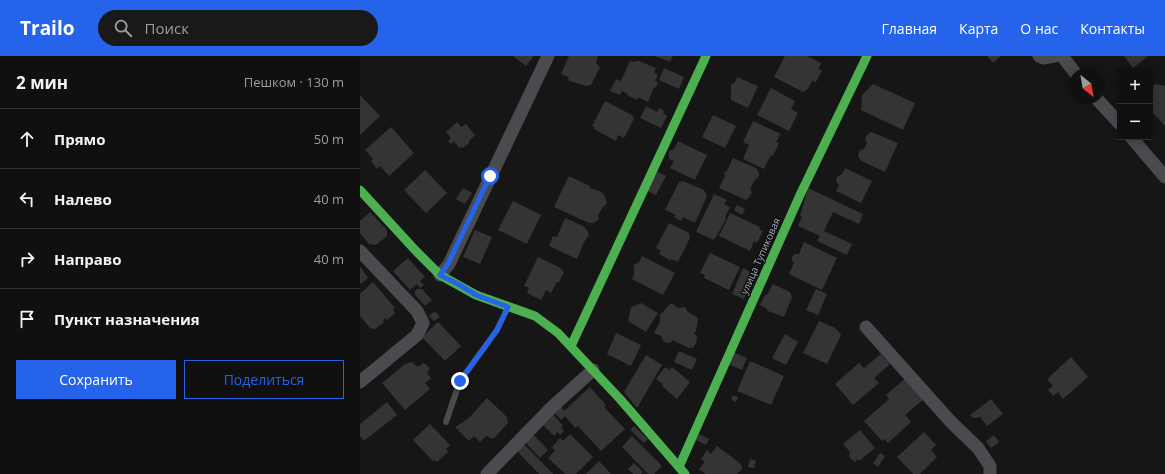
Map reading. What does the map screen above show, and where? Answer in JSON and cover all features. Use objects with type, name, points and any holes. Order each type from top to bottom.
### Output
[{"type":"street","points":[[440,275],[448,264],[548,56]]},
{"type":"street","points":[[571,346],[706,56]]},
{"type":"street","name":"улица Тупиковая","points":[[683,472],[800,195],[867,56]]},
{"type":"street","points":[[1039,56],[1043,58],[1055,56]]},
{"type":"street","points":[[1062,56],[1071,68]]},
{"type":"street","points":[[1102,104],[1117,121]]},
{"type":"street","points":[[1134,140],[1165,177]]},
{"type":"street","points":[[360,190],[440,275],[476,295],[535,316],[558,333],[593,370],[683,472]]},
{"type":"street","points":[[360,251],[417,311],[423,323],[417,335],[360,382]]},
{"type":"street","points":[[866,327],[951,422],[978,448],[990,466],[990,474]]},
{"type":"street","points":[[487,474],[552,407],[593,370]]},
{"type":"lane","points":[[446,422],[460,381],[497,330],[508,307]]},
{"type":"building","points":[[513,56],[534,56],[526,66]]},
{"type":"building","points":[[569,56],[598,57],[596,63],[600,67],[591,85],[586,86],[569,81],[568,77],[561,74]]},
{"type":"building","points":[[655,56],[673,56],[670,62]]},
{"type":"building","points":[[785,56],[807,56],[821,63],[818,69],[822,70],[816,82],[812,81],[808,89],[803,92],[774,77]]},
{"type":"building","points":[[987,56],[1001,56],[993,63]]},
{"type":"building","points":[[1124,56],[1148,56],[1133,68]]},
{"type":"building","points":[[630,61],[639,61],[656,68],[654,73],[658,75],[655,81],[658,82],[656,88],[654,87],[648,102],[638,97],[637,100],[622,91],[620,95],[610,91],[616,79],[621,81]]},
{"type":"building","points":[[664,68],[684,77],[679,89],[659,80]]},
{"type":"building","points":[[737,77],[758,86],[748,108],[731,100],[731,85],[736,81]]},
{"type":"building","points":[[873,84],[915,103],[903,130],[861,110],[862,95]]},
{"type":"building","points":[[1156,84],[1165,86],[1165,126],[1153,113],[1153,86]]},
{"type":"building","points":[[771,88],[795,101],[791,109],[798,113],[789,131],[757,115]]},
{"type":"building","points":[[360,95],[380,116],[360,135]]},
{"type":"building","points":[[605,101],[632,115],[634,119],[624,138],[618,135],[616,141],[594,129],[595,128],[592,126]]},
{"type":"building","points":[[646,106],[657,112],[659,108],[664,111],[663,113],[667,116],[661,128],[640,118]]},
{"type":"building","points":[[713,115],[736,126],[725,148],[702,137]]},
{"type":"building","points":[[753,121],[781,134],[776,142],[779,143],[773,156],[771,155],[764,169],[743,159],[749,145],[743,142]]},
{"type":"building","points":[[457,122],[461,127],[466,124],[475,135],[463,148],[459,148],[454,141],[451,144],[448,141],[451,138],[446,132]]},
{"type":"building","points":[[391,127],[414,153],[389,176],[380,166],[377,169],[371,161],[373,159],[365,150]]},
{"type":"building","points":[[871,132],[898,143],[885,172],[860,160],[858,155],[860,150],[864,149],[867,143],[865,139]]},
{"type":"building","points":[[678,141],[707,155],[695,180],[670,168],[674,161],[669,159],[669,151],[674,149]]},
{"type":"building","points":[[733,158],[756,168],[759,173],[759,176],[754,181],[750,189],[752,192],[746,200],[719,188],[725,176],[724,172],[727,171]]},
{"type":"building","points":[[845,168],[872,181],[861,203],[836,191],[839,185],[836,182],[837,177],[842,174]]},
{"type":"building","points":[[425,170],[447,193],[426,213],[404,190]]},
{"type":"building","points":[[656,171],[666,176],[656,195],[647,191]]},
{"type":"building","points":[[569,176],[590,186],[590,188],[600,191],[604,195],[607,203],[598,215],[599,219],[594,223],[589,223],[554,207]]},
{"type":"building","points":[[683,181],[704,190],[707,196],[695,223],[683,217],[681,221],[674,217],[676,215],[665,210],[679,182]]},
{"type":"building","points":[[463,188],[472,193],[465,204],[456,199]]},
{"type":"building","points":[[808,188],[863,214],[859,224],[833,212],[824,231],[852,244],[847,255],[817,241],[820,236],[798,226],[802,217],[800,216]]},
{"type":"building","points":[[714,194],[727,200],[724,204],[730,207],[725,217],[726,219],[714,240],[696,232]]},
{"type":"building","points":[[513,201],[541,215],[527,244],[498,230]]},
{"type":"building","points":[[737,205],[745,209],[742,215],[734,210]]},
{"type":"building","points":[[370,212],[387,230],[387,236],[376,245],[369,244],[360,233],[360,221]]},
{"type":"building","points":[[730,213],[760,227],[759,229],[763,231],[757,243],[754,241],[750,251],[719,236]]},
{"type":"building","points":[[565,218],[583,226],[589,235],[584,242],[577,259],[549,246],[553,236],[557,237]]},
{"type":"building","points":[[669,223],[689,233],[690,238],[678,262],[671,259],[671,261],[659,254],[661,251],[656,248]]},
{"type":"building","points":[[475,230],[492,237],[480,264],[463,257]]},
{"type":"building","points":[[804,242],[837,258],[822,290],[789,274],[794,263],[792,261],[792,257],[795,254],[799,254]]},
{"type":"building","points":[[710,253],[740,267],[729,290],[704,278],[705,275],[700,273]]},
{"type":"building","points":[[642,256],[675,273],[663,295],[632,279],[634,274],[634,265],[639,262]]},
{"type":"building","points":[[538,257],[559,267],[564,272],[551,293],[546,290],[541,300],[527,293],[529,288],[524,286]]},
{"type":"building","points":[[408,258],[425,277],[420,281],[424,285],[420,288],[417,284],[410,290],[393,271]]},
{"type":"building","points":[[360,266],[368,278],[361,284],[360,283]]},
{"type":"building","points":[[743,268],[755,274],[744,299],[732,294]]},
{"type":"building","points":[[373,282],[395,308],[393,310],[395,313],[387,320],[385,318],[383,320],[384,322],[374,330],[373,328],[371,329],[360,316],[360,294]]},
{"type":"building","points":[[773,284],[790,292],[792,297],[784,317],[768,311],[760,305]]},
{"type":"building","points":[[417,289],[422,289],[432,300],[425,306],[415,295],[415,291]]},
{"type":"building","points":[[816,289],[827,294],[818,315],[806,310]]},
{"type":"building","points":[[641,303],[658,313],[646,332],[628,321],[631,307]]},
{"type":"building","points":[[670,304],[673,304],[678,308],[685,307],[688,312],[697,317],[698,320],[696,331],[694,333],[697,337],[693,348],[689,348],[672,340],[671,343],[664,342],[661,336],[654,333],[660,322],[660,315]]},
{"type":"building","points":[[435,311],[440,317],[434,321],[429,316]]},
{"type":"building","points":[[819,321],[835,328],[841,335],[827,364],[803,353]]},
{"type":"building","points":[[438,322],[461,346],[445,361],[422,337]]},
{"type":"building","points":[[616,333],[641,345],[631,366],[607,354]]},
{"type":"building","points":[[785,334],[798,342],[786,365],[772,358]]},
{"type":"building","points":[[679,351],[697,359],[692,370],[674,362]]},
{"type":"building","points":[[733,352],[747,358],[742,370],[728,364]]},
{"type":"building","points":[[881,354],[890,364],[874,378],[879,383],[853,405],[835,384],[859,363],[864,368]]},
{"type":"building","points":[[646,355],[662,365],[637,408],[624,392]]},
{"type":"building","points":[[1071,357],[1088,377],[1063,399],[1058,392],[1053,396],[1048,390],[1053,386],[1047,379]]},
{"type":"building","points":[[750,361],[784,376],[771,405],[737,391]]},
{"type":"building","points":[[412,362],[418,367],[424,363],[430,368],[427,373],[431,378],[425,383],[430,389],[405,410],[382,383],[405,364]]},
{"type":"building","points":[[665,367],[670,370],[672,367],[690,382],[677,399],[662,386],[663,384],[656,379]]},
{"type":"building","points":[[907,377],[925,398],[905,415],[911,422],[888,443],[884,439],[882,441],[864,421],[889,399],[886,395]]},
{"type":"building","points":[[590,387],[606,405],[604,407],[625,429],[601,451],[578,426],[575,428],[565,416],[561,420],[554,412],[561,406],[564,411]]},
{"type":"building","points":[[733,395],[738,397],[736,402],[731,400]]},
{"type":"building","points":[[487,398],[507,417],[508,423],[493,439],[486,436],[480,442],[474,436],[469,441],[455,427],[468,419]]},
{"type":"building","points":[[991,399],[1003,414],[987,426],[980,417],[973,418],[970,415]]},
{"type":"building","points":[[387,402],[397,415],[364,441],[360,436],[360,424]]},
{"type":"building","points":[[552,413],[563,426],[561,427],[564,431],[560,435],[558,432],[554,436],[541,423]]},
{"type":"building","points":[[430,424],[450,445],[446,449],[448,452],[437,462],[435,460],[433,461],[413,440]]},
{"type":"building","points":[[634,426],[648,439],[644,443],[630,430]]},
{"type":"building","points":[[860,430],[875,448],[859,461],[858,459],[855,462],[850,458],[850,452],[843,444]]},
{"type":"building","points":[[924,432],[936,445],[931,450],[937,457],[920,474],[913,474],[897,457]]},
{"type":"building","points":[[532,433],[548,450],[540,458],[524,441]]},
{"type":"building","points":[[570,434],[593,457],[576,474],[565,474],[548,458],[555,451],[552,447],[560,438],[563,441]]},
{"type":"building","points":[[699,434],[709,439],[706,445],[696,440]]},
{"type":"building","points":[[994,435],[999,442],[991,448],[986,441]]},
{"type":"building","points":[[632,436],[662,466],[654,474],[648,474],[622,447]]},
{"type":"building","points":[[523,443],[553,474],[539,474],[516,450]]},
{"type":"building","points":[[717,446],[741,464],[742,469],[737,474],[705,474],[699,469],[705,462],[701,459],[707,450],[711,454]]},
{"type":"building","points":[[880,453],[885,456],[878,467],[873,463]]},
{"type":"building","points":[[750,459],[756,461],[754,468],[748,467]]},
{"type":"building","points":[[599,461],[611,474],[586,474]]},
{"type":"building","points":[[634,463],[643,472],[641,474],[633,474],[628,469]]},
{"type":"traffic: fast","points":[[571,346],[706,56]]},
{"type":"traffic: fast","points":[[679,467],[800,195],[867,56]]},
{"type":"traffic: fast","points":[[360,190],[440,275],[476,295],[535,316],[558,333],[620,399],[685,474]]},
{"type":"route","points":[[460,381],[497,330],[508,307],[488,301],[440,275],[448,264],[490,176]]}]
